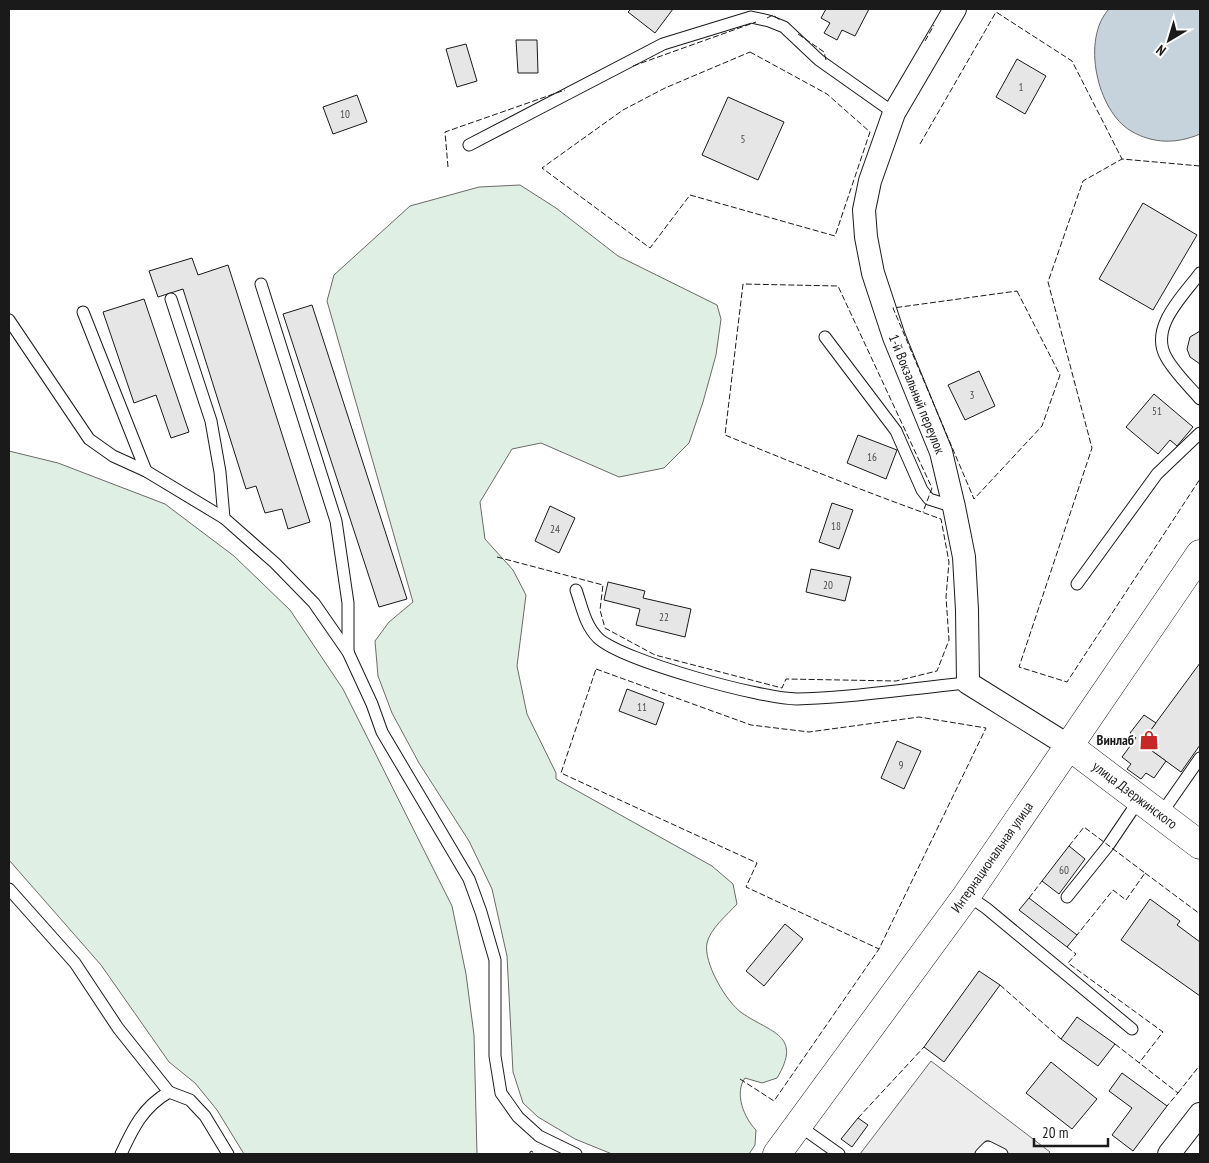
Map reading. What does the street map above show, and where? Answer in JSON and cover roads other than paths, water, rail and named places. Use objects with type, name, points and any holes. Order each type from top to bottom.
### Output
[{"type":"main road","name":"Интернациональная улица","points":[[777,1154],[967,895],[1200,554]]},
{"type":"main road","name":"улица Дзержинского","points":[[1069,746],[1200,845]]},
{"type":"street","name":"1-й Вокзальный переулок","points":[[955,9],[894,113],[870,181],[864,210],[866,237],[873,273],[894,337],[941,452],[954,507],[964,557],[968,683]]},
{"type":"street","points":[[968,683],[1069,746]]},
{"type":"street","points":[[1169,1154],[1200,1114]]},
{"type":"lane","points":[[469,145],[663,44],[751,17],[784,27],[819,60],[894,113]]},
{"type":"lane","points":[[1200,273],[1167,318],[1161,336],[1165,357],[1200,399]]},
{"type":"lane","points":[[261,284],[336,521],[348,603],[348,652]]},
{"type":"lane","points":[[171,299],[211,421],[220,472],[224,518]]},
{"type":"lane","points":[[83,312],[146,471]]},
{"type":"lane","points":[[9,320],[89,439],[113,456],[146,471],[224,518],[275,563],[314,603],[348,652],[372,704],[382,732],[469,879],[481,912],[495,960],[495,1056],[501,1093],[518,1117],[539,1136],[576,1154]]},
{"type":"lane","points":[[825,337],[896,431],[922,490],[929,499],[954,507]]},
{"type":"lane","points":[[1077,584],[1157,474],[1200,433]]},
{"type":"lane","points":[[576,590],[588,625],[599,638],[617,650],[644,662],[776,698],[846,696],[968,683]]},
{"type":"lane","points":[[1067,897],[1108,846],[1200,758]]},
{"type":"lane","points":[[9,889],[75,963],[118,1028],[169,1092],[190,1100],[205,1116],[228,1154]]},
{"type":"lane","points":[[967,895],[986,908],[1132,1029]]},
{"type":"lane","points":[[121,1154],[142,1114],[155,1100],[169,1092]]},
{"type":"lane","points":[[798,1125],[839,1154]]},
{"type":"lane","points":[[981,1154],[988,1147],[1002,1154]]},
{"type":"place","name":"Винлаб","points":[[1149,740]]}]
